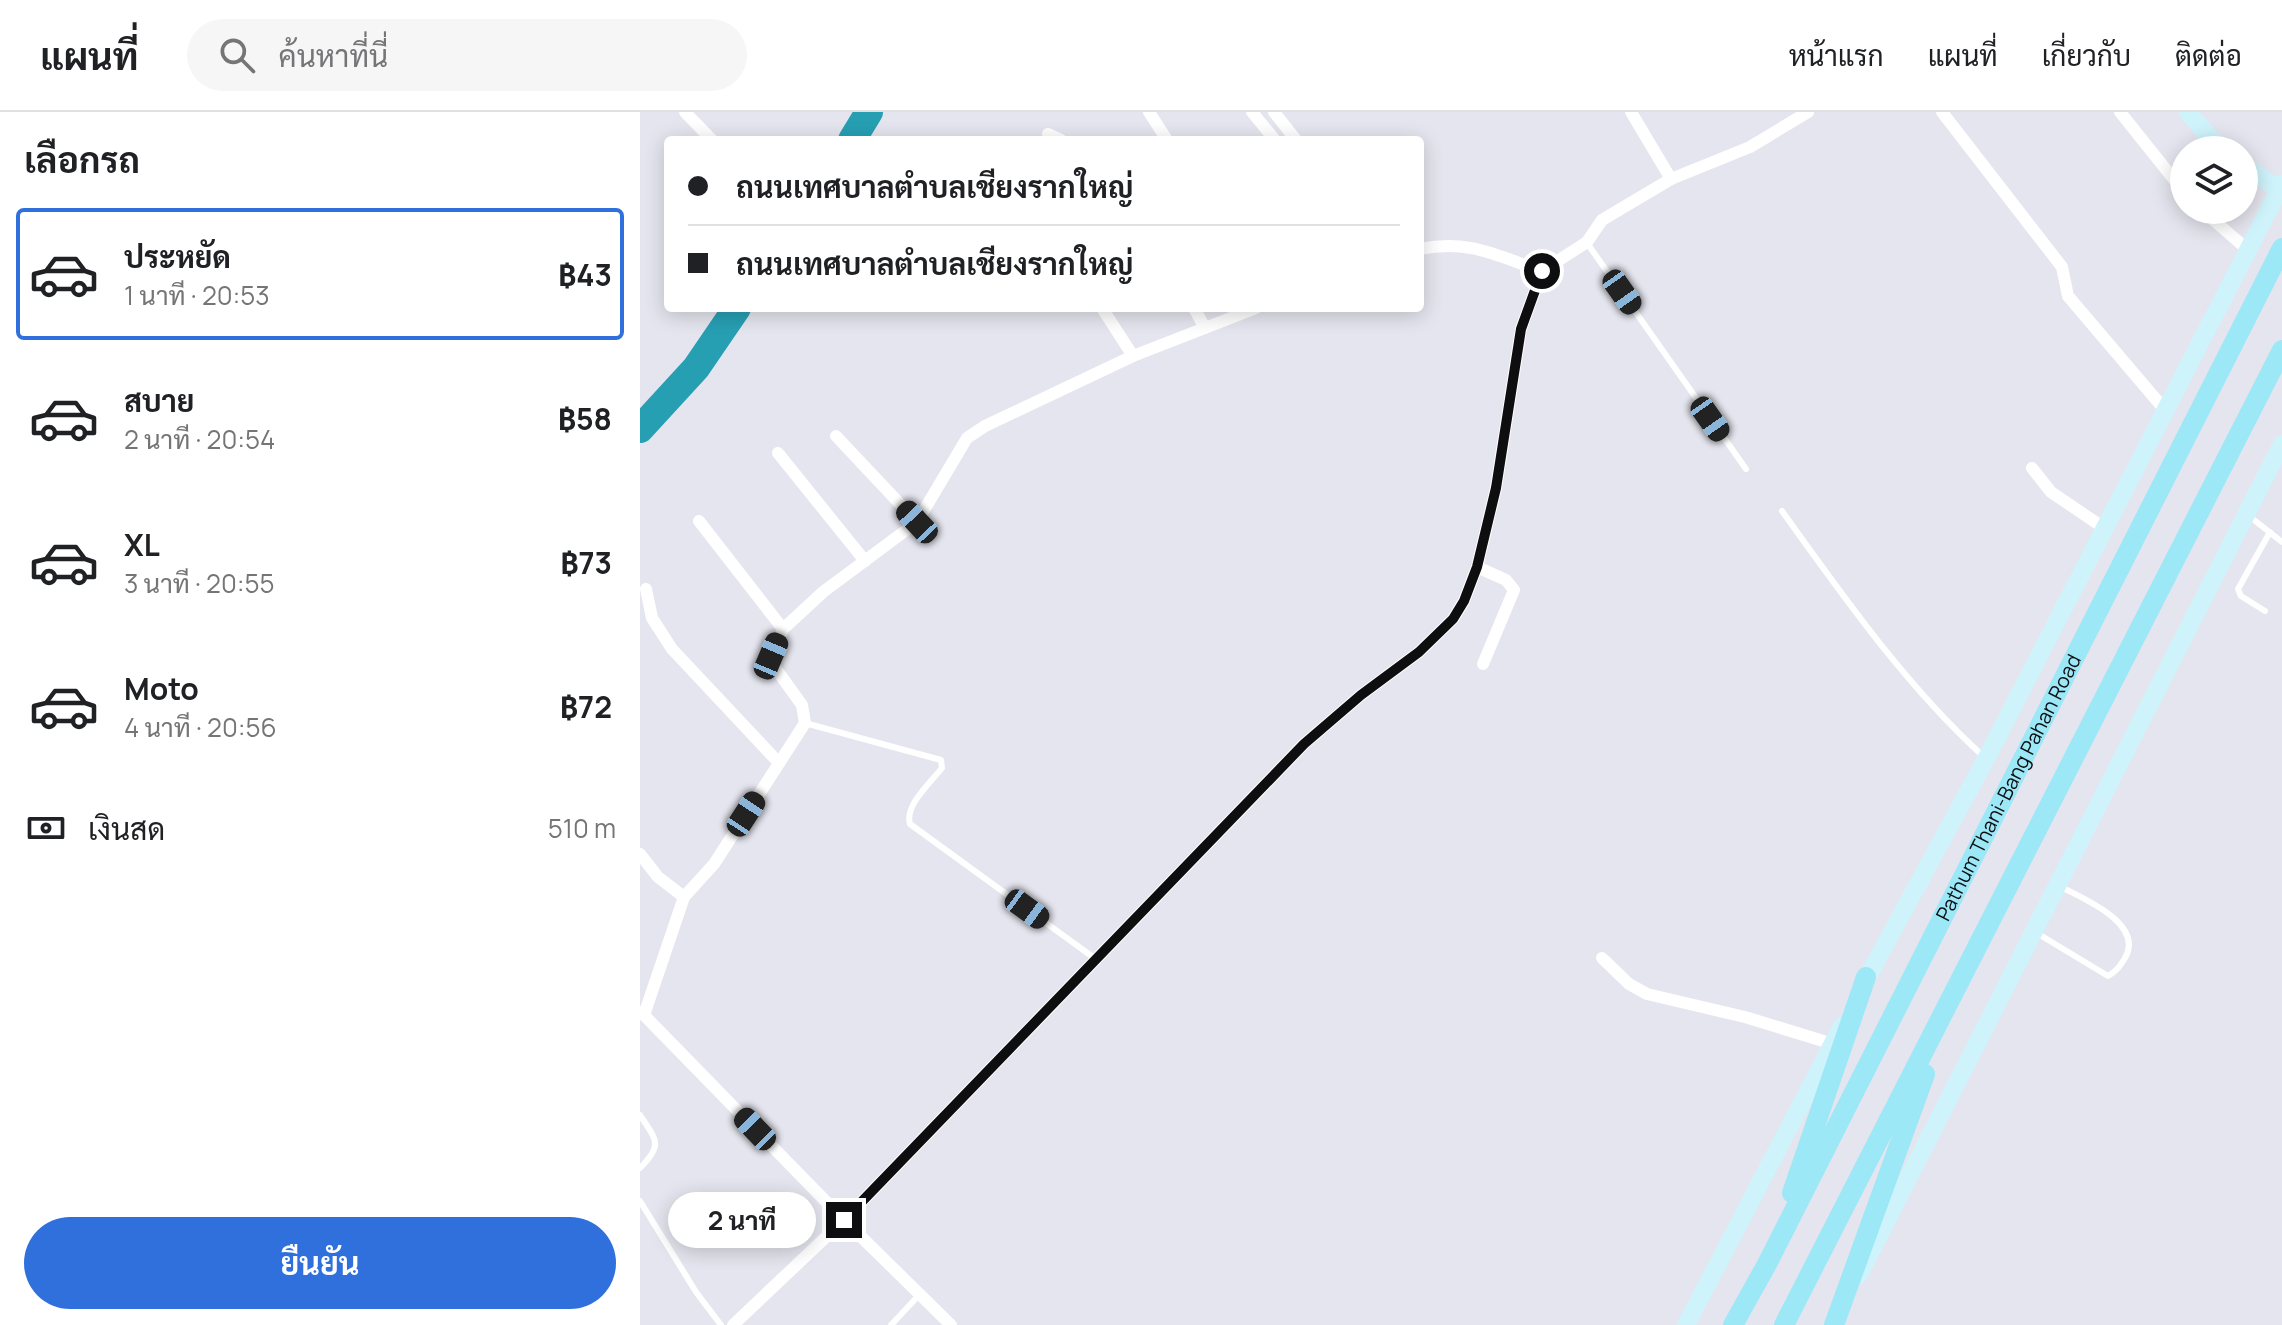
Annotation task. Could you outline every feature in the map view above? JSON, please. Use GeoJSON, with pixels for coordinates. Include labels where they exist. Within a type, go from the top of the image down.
{"type":"FeatureCollection","features":[{"type":"Feature","properties":{"kind":"main road"},"geometry":{"type":"LineString","coordinates":[[2188,112],[2209,136]]}},
{"type":"Feature","properties":{"kind":"main road"},"geometry":{"type":"LineString","coordinates":[[2258,175],[2282,191]]}},
{"type":"Feature","properties":{"kind":"main road"},"geometry":{"type":"LineString","coordinates":[[1686,1325],[1866,977],[1986,759],[2282,184]]}},
{"type":"Feature","properties":{"kind":"main road","name":"Pathum Thani-Bang Pahan Road"},"geometry":{"type":"LineString","coordinates":[[1733,1325],[1767,1264],[2282,248]]}},
{"type":"Feature","properties":{"kind":"main road"},"geometry":{"type":"LineString","coordinates":[[1784,1325],[2282,350]]}},
{"type":"Feature","properties":{"kind":"main road"},"geometry":{"type":"LineString","coordinates":[[1834,1325],[2279,450]]}},
{"type":"Feature","properties":{"kind":"main road"},"geometry":{"type":"LineString","coordinates":[[1767,1264],[1866,977]]}},
{"type":"Feature","properties":{"kind":"main road"},"geometry":{"type":"LineString","coordinates":[[1834,1325],[1956,991]]}},
{"type":"Feature","properties":{"kind":"street"},"geometry":{"type":"LineString","coordinates":[[685,112],[708,136]]}},
{"type":"Feature","properties":{"kind":"street"},"geometry":{"type":"LineString","coordinates":[[1149,112],[1164,136]]}},
{"type":"Feature","properties":{"kind":"street"},"geometry":{"type":"LineString","coordinates":[[1252,112],[1272,136]]}},
{"type":"Feature","properties":{"kind":"street"},"geometry":{"type":"LineString","coordinates":[[1274,112],[1293,136]]}},
{"type":"Feature","properties":{"kind":"street"},"geometry":{"type":"LineString","coordinates":[[1631,112],[1671,179]]}},
{"type":"Feature","properties":{"kind":"street"},"geometry":{"type":"LineString","coordinates":[[733,1325],[844,1220],[1304,744],[1361,695],[1419,652],[1453,619],[1464,601],[1477,567],[1496,488],[1521,329],[1542,271],[1587,242],[1602,220],[1671,179],[1750,147],[1808,112]]}},
{"type":"Feature","properties":{"kind":"street"},"geometry":{"type":"LineString","coordinates":[[1942,112],[2062,267],[2068,296],[2165,410]]}},
{"type":"Feature","properties":{"kind":"street"},"geometry":{"type":"LineString","coordinates":[[2120,112],[2170,174]]}},
{"type":"Feature","properties":{"kind":"street"},"geometry":{"type":"LineString","coordinates":[[1048,134],[1052,136]]}},
{"type":"Feature","properties":{"kind":"street"},"geometry":{"type":"LineString","coordinates":[[2218,224],[2248,250]]}},
{"type":"Feature","properties":{"kind":"street"},"geometry":{"type":"LineString","coordinates":[[1424,249],[1457,245],[1475,248],[1542,271]]}},
{"type":"Feature","properties":{"kind":"street"},"geometry":{"type":"LineString","coordinates":[[1105,312],[1133,356]]}},
{"type":"Feature","properties":{"kind":"street"},"geometry":{"type":"LineString","coordinates":[[1196,312],[1205,328]]}},
{"type":"Feature","properties":{"kind":"street"},"geometry":{"type":"LineString","coordinates":[[951,1325],[642,1013],[684,897],[714,864],[805,723],[802,705],[771,662],[783,629],[823,592],[917,522],[967,438],[985,426],[1133,356],[1246,312]]}},
{"type":"Feature","properties":{"kind":"street"},"geometry":{"type":"LineString","coordinates":[[836,436],[917,522]]}},
{"type":"Feature","properties":{"kind":"street"},"geometry":{"type":"LineString","coordinates":[[778,453],[865,561]]}},
{"type":"Feature","properties":{"kind":"street"},"geometry":{"type":"LineString","coordinates":[[2032,468],[2051,492],[2104,528]]}},
{"type":"Feature","properties":{"kind":"street"},"geometry":{"type":"LineString","coordinates":[[699,521],[783,629]]}},
{"type":"Feature","properties":{"kind":"street"},"geometry":{"type":"LineString","coordinates":[[1477,567],[1506,580],[1514,590],[1483,664]]}},
{"type":"Feature","properties":{"kind":"street"},"geometry":{"type":"LineString","coordinates":[[646,589],[652,618],[672,649],[779,763]]}},
{"type":"Feature","properties":{"kind":"street"},"geometry":{"type":"LineString","coordinates":[[640,854],[658,877],[684,897]]}},
{"type":"Feature","properties":{"kind":"street"},"geometry":{"type":"LineString","coordinates":[[1602,958],[1629,984],[1647,994],[1745,1017],[1833,1044]]}},
{"type":"Feature","properties":{"kind":"lane"},"geometry":{"type":"LineString","coordinates":[[1587,242],[1746,469]]}},
{"type":"Feature","properties":{"kind":"lane"},"geometry":{"type":"LineString","coordinates":[[1782,511],[1867,627],[1946,723],[1986,759]]}},
{"type":"Feature","properties":{"kind":"lane"},"geometry":{"type":"LineString","coordinates":[[2246,514],[2282,542]]}},
{"type":"Feature","properties":{"kind":"lane"},"geometry":{"type":"LineString","coordinates":[[2265,611],[2241,596],[2238,589],[2270,532]]}},
{"type":"Feature","properties":{"kind":"lane"},"geometry":{"type":"LineString","coordinates":[[805,723],[941,760],[942,768],[910,810],[910,824],[1097,960]]}},
{"type":"Feature","properties":{"kind":"lane"},"geometry":{"type":"LineString","coordinates":[[2035,932],[2108,976],[2118,970],[2129,951],[2122,926],[2109,913],[2059,886]]}},
{"type":"Feature","properties":{"kind":"lane"},"geometry":{"type":"LineString","coordinates":[[640,1115],[656,1140],[657,1147],[640,1168]]}},
{"type":"Feature","properties":{"kind":"lane"},"geometry":{"type":"LineString","coordinates":[[640,1201],[696,1292],[721,1325]]}},
{"type":"Feature","properties":{"kind":"lane"},"geometry":{"type":"LineString","coordinates":[[891,1325],[920,1294]]}},
{"type":"Feature","properties":{"kind":"waterway"},"geometry":{"type":"LineString","coordinates":[[854,136],[869,112]]}},
{"type":"Feature","properties":{"kind":"waterway"},"geometry":{"type":"LineString","coordinates":[[640,429],[696,368],[734,312]]}},
{"type":"Feature","properties":{"kind":"route"},"geometry":{"type":"LineString","coordinates":[[844,1220],[1304,744],[1361,695],[1419,652],[1453,619],[1464,601],[1477,567],[1496,488],[1521,329],[1542,271]]}}]}
